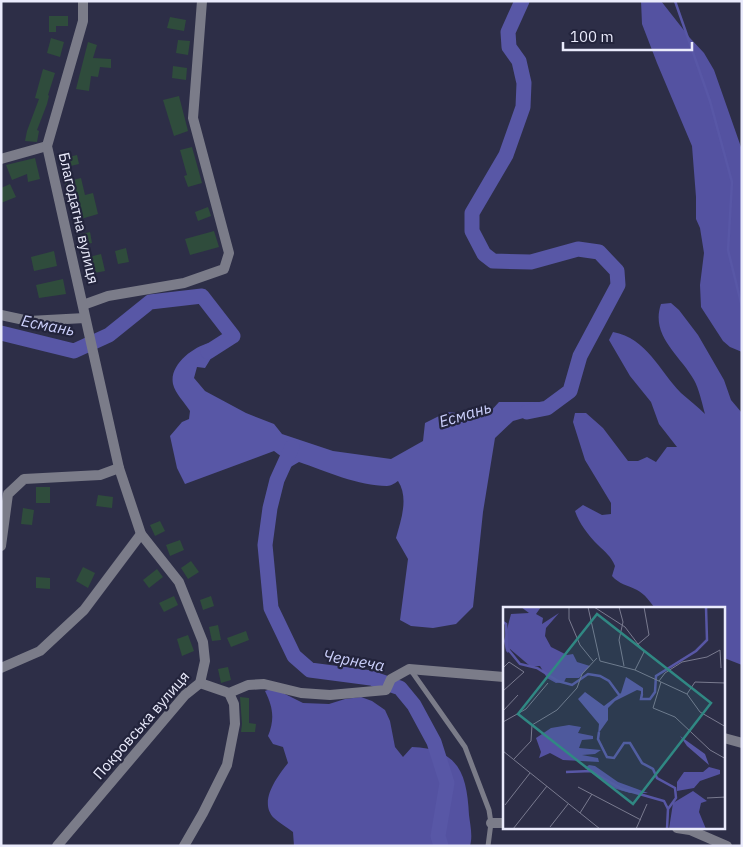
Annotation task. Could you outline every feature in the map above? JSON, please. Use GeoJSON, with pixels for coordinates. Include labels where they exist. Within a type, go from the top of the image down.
{"type":"FeatureCollection","features":[{"type":"Feature","properties":{"kind":"street","name":"Благодатна вулиця"},"geometry":{"type":"LineString","coordinates":[[83,1],[83,21],[47,146],[95,360]]}},
{"type":"Feature","properties":{"kind":"street"},"geometry":{"type":"LineString","coordinates":[[83,305],[108,296],[184,283],[224,269],[229,253],[193,118],[202,1]]}},
{"type":"Feature","properties":{"kind":"street"},"geometry":{"type":"LineString","coordinates":[[1,159],[47,146]]}},
{"type":"Feature","properties":{"kind":"street"},"geometry":{"type":"LineString","coordinates":[[1,315],[29,321],[86,322]]}},
{"type":"Feature","properties":{"kind":"street","name":"Покровська вулиця"},"geometry":{"type":"LineString","coordinates":[[56,846],[185,695],[200,683],[205,660],[202,642],[191,609],[179,582],[141,534],[119,468],[95,360]]}},
{"type":"Feature","properties":{"kind":"street"},"geometry":{"type":"LineString","coordinates":[[1,546],[8,494],[24,479],[100,474],[119,468]]}},
{"type":"Feature","properties":{"kind":"street"},"geometry":{"type":"LineString","coordinates":[[1,668],[40,651],[84,610],[141,534]]}},
{"type":"Feature","properties":{"kind":"street"},"geometry":{"type":"LineString","coordinates":[[200,683],[229,693],[248,685],[264,684],[301,693],[330,695],[386,690],[391,679],[409,669],[503,677]]}},
{"type":"Feature","properties":{"kind":"street"},"geometry":{"type":"LineString","coordinates":[[184,846],[227,765],[235,724],[234,704],[229,693]]}},
{"type":"Feature","properties":{"kind":"street"},"geometry":{"type":"LineString","coordinates":[[726,739],[742,743]]}},
{"type":"Feature","properties":{"kind":"street"},"geometry":{"type":"LineString","coordinates":[[491,823],[503,823]]}},
{"type":"Feature","properties":{"kind":"street"},"geometry":{"type":"LineString","coordinates":[[690,830],[727,846]]}},
{"type":"Feature","properties":{"kind":"lane"},"geometry":{"type":"LineString","coordinates":[[409,669],[465,747],[489,810],[491,823],[488,846]]}},
{"type":"Feature","properties":{"kind":"shaded area"},"geometry":{"type":"Polygon","coordinates":[[[641,1],[661,1],[704,53],[714,70],[741,147],[742,352],[730,347],[723,341],[701,307],[700,285],[704,253],[700,228],[696,219],[692,146],[642,24],[641,1]]]}},
{"type":"Feature","properties":{"kind":"shaded area"},"geometry":{"type":"Polygon","coordinates":[[[671,303],[679,310],[698,335],[724,380],[731,400],[742,413],[742,665],[726,659],[726,607],[654,607],[640,592],[620,583],[612,576],[615,566],[608,554],[587,533],[575,511],[583,505],[602,515],[611,514],[611,503],[585,460],[573,422],[575,413],[586,413],[603,428],[628,461],[638,461],[647,457],[656,462],[667,447],[677,447],[659,424],[651,402],[630,376],[609,340],[613,332],[625,335],[644,348],[681,393],[705,414],[694,380],[663,336],[659,315],[661,304],[671,303]]]}},
{"type":"Feature","properties":{"kind":"shaded area"},"geometry":{"type":"Polygon","coordinates":[[[273,688],[303,703],[329,704],[361,697],[372,701],[385,710],[390,721],[395,747],[403,757],[412,747],[428,749],[450,758],[457,766],[466,787],[471,830],[470,846],[294,846],[293,832],[274,818],[268,805],[268,797],[271,790],[288,763],[283,747],[273,744],[268,736],[272,724],[272,713],[265,691],[273,688]]]}},
{"type":"Feature","properties":{"kind":"water"},"geometry":{"type":"Polygon","coordinates":[[[225,341],[216,350],[205,368],[197,367],[194,378],[205,391],[246,413],[274,424],[282,434],[333,451],[391,459],[423,441],[425,423],[447,412],[477,415],[489,413],[499,402],[543,402],[547,408],[534,415],[513,421],[495,438],[483,512],[473,607],[456,624],[433,628],[411,626],[400,620],[408,559],[396,538],[404,502],[398,481],[387,486],[365,484],[299,462],[287,469],[286,460],[274,451],[185,484],[177,468],[170,436],[182,422],[189,419],[190,411],[176,391],[173,377],[178,364],[196,348],[209,343],[225,341]]]}},
{"type":"Feature","properties":{"kind":"building"},"geometry":{"type":"Polygon","coordinates":[[[49,16],[68,16],[68,26],[56,26],[56,32],[49,32],[49,16]]]}},
{"type":"Feature","properties":{"kind":"building"},"geometry":{"type":"Polygon","coordinates":[[[170,17],[186,20],[184,31],[167,28],[170,17]]]}},
{"type":"Feature","properties":{"kind":"building"},"geometry":{"type":"Polygon","coordinates":[[[51,38],[64,42],[60,57],[47,53],[51,38]]]}},
{"type":"Feature","properties":{"kind":"building"},"geometry":{"type":"Polygon","coordinates":[[[178,40],[190,41],[188,55],[176,53],[178,40]]]}},
{"type":"Feature","properties":{"kind":"building"},"geometry":{"type":"Polygon","coordinates":[[[88,42],[97,45],[93,58],[111,59],[111,68],[100,67],[98,77],[91,76],[89,91],[76,89],[88,42]]]}},
{"type":"Feature","properties":{"kind":"building"},"geometry":{"type":"Polygon","coordinates":[[[173,66],[187,68],[186,80],[172,78],[173,66]]]}},
{"type":"Feature","properties":{"kind":"building"},"geometry":{"type":"Polygon","coordinates":[[[43,69],[55,73],[47,104],[37,130],[39,131],[37,142],[25,141],[39,99],[35,98],[43,69]]]}},
{"type":"Feature","properties":{"kind":"building"},"geometry":{"type":"Polygon","coordinates":[[[179,96],[188,131],[174,136],[163,100],[179,96]]]}},
{"type":"Feature","properties":{"kind":"building"},"geometry":{"type":"Polygon","coordinates":[[[192,147],[202,183],[188,187],[184,176],[187,175],[180,150],[192,147]]]}},
{"type":"Feature","properties":{"kind":"building"},"geometry":{"type":"Polygon","coordinates":[[[77,155],[79,164],[62,168],[60,159],[77,155]]]}},
{"type":"Feature","properties":{"kind":"building"},"geometry":{"type":"Polygon","coordinates":[[[35,158],[40,179],[28,182],[27,174],[12,180],[6,165],[35,158]]]}},
{"type":"Feature","properties":{"kind":"building"},"geometry":{"type":"Polygon","coordinates":[[[81,178],[85,195],[93,193],[98,214],[74,221],[65,182],[81,178]]]}},
{"type":"Feature","properties":{"kind":"building"},"geometry":{"type":"Polygon","coordinates":[[[10,184],[16,197],[1,203],[1,188],[10,184]]]}},
{"type":"Feature","properties":{"kind":"building"},"geometry":{"type":"Polygon","coordinates":[[[208,207],[211,216],[198,221],[195,212],[208,207]]]}},
{"type":"Feature","properties":{"kind":"building"},"geometry":{"type":"Polygon","coordinates":[[[214,231],[219,247],[190,255],[185,239],[214,231]]]}},
{"type":"Feature","properties":{"kind":"building"},"geometry":{"type":"Polygon","coordinates":[[[90,232],[92,243],[80,246],[78,235],[90,232]]]}},
{"type":"Feature","properties":{"kind":"building"},"geometry":{"type":"Polygon","coordinates":[[[126,248],[129,262],[118,264],[115,251],[126,248]]]}},
{"type":"Feature","properties":{"kind":"building"},"geometry":{"type":"Polygon","coordinates":[[[54,251],[57,266],[34,271],[31,257],[54,251]]]}},
{"type":"Feature","properties":{"kind":"building"},"geometry":{"type":"Polygon","coordinates":[[[101,254],[105,271],[89,274],[85,258],[101,254]]]}},
{"type":"Feature","properties":{"kind":"building"},"geometry":{"type":"Polygon","coordinates":[[[63,279],[66,294],[39,298],[36,285],[63,279]]]}},
{"type":"Feature","properties":{"kind":"building"},"geometry":{"type":"Polygon","coordinates":[[[36,487],[50,487],[50,503],[36,503],[36,487]]]}},
{"type":"Feature","properties":{"kind":"building"},"geometry":{"type":"Polygon","coordinates":[[[98,495],[113,497],[112,508],[96,506],[98,495]]]}},
{"type":"Feature","properties":{"kind":"building"},"geometry":{"type":"Polygon","coordinates":[[[23,508],[34,510],[32,525],[21,524],[23,508]]]}},
{"type":"Feature","properties":{"kind":"building"},"geometry":{"type":"Polygon","coordinates":[[[160,521],[165,531],[155,536],[150,525],[160,521]]]}},
{"type":"Feature","properties":{"kind":"building"},"geometry":{"type":"Polygon","coordinates":[[[180,540],[184,550],[170,556],[166,545],[180,540]]]}},
{"type":"Feature","properties":{"kind":"building"},"geometry":{"type":"Polygon","coordinates":[[[191,561],[199,572],[188,579],[181,568],[191,561]]]}},
{"type":"Feature","properties":{"kind":"building"},"geometry":{"type":"Polygon","coordinates":[[[83,567],[95,573],[88,588],[76,581],[83,567]]]}},
{"type":"Feature","properties":{"kind":"building"},"geometry":{"type":"Polygon","coordinates":[[[157,569],[163,577],[149,588],[143,580],[157,569]]]}},
{"type":"Feature","properties":{"kind":"building"},"geometry":{"type":"Polygon","coordinates":[[[36,577],[50,578],[50,589],[36,588],[36,577]]]}},
{"type":"Feature","properties":{"kind":"building"},"geometry":{"type":"Polygon","coordinates":[[[174,596],[178,605],[164,612],[159,603],[174,596]]]}},
{"type":"Feature","properties":{"kind":"building"},"geometry":{"type":"Polygon","coordinates":[[[211,596],[214,606],[203,610],[200,600],[211,596]]]}},
{"type":"Feature","properties":{"kind":"building"},"geometry":{"type":"Polygon","coordinates":[[[218,625],[221,640],[212,641],[209,627],[218,625]]]}},
{"type":"Feature","properties":{"kind":"building"},"geometry":{"type":"Polygon","coordinates":[[[246,631],[249,640],[231,647],[227,638],[246,631]]]}},
{"type":"Feature","properties":{"kind":"building"},"geometry":{"type":"Polygon","coordinates":[[[188,635],[194,651],[182,656],[177,639],[188,635]]]}},
{"type":"Feature","properties":{"kind":"building"},"geometry":{"type":"Polygon","coordinates":[[[228,667],[231,680],[221,683],[218,669],[228,667]]]}},
{"type":"Feature","properties":{"kind":"building"},"geometry":{"type":"Polygon","coordinates":[[[240,697],[249,698],[249,723],[256,724],[255,732],[241,732],[240,697]]]}},
{"type":"Feature","properties":{"kind":"waterway","name":"Есмань"},"geometry":{"type":"LineString","coordinates":[[522,1],[508,32],[509,47],[519,61],[524,83],[523,107],[506,155],[472,213],[472,231],[484,254],[493,261],[531,262],[578,249],[599,252],[617,271],[618,285],[580,356],[570,391],[547,408],[527,412]]}},
{"type":"Feature","properties":{"kind":"waterway"},"geometry":{"type":"LineString","coordinates":[[675,1],[710,101],[732,182],[728,250],[742,307]]}},
{"type":"Feature","properties":{"kind":"waterway","name":"Есмань"},"geometry":{"type":"LineString","coordinates":[[1,333],[74,351],[109,335],[150,302],[202,296],[233,336],[208,352]]}},
{"type":"Feature","properties":{"kind":"waterway","name":"Чернеча"},"geometry":{"type":"LineString","coordinates":[[292,447],[277,480],[270,508],[265,545],[271,608],[294,656],[310,670],[371,678],[400,688],[414,705],[434,742],[447,783],[438,836],[441,846]]}}]}
